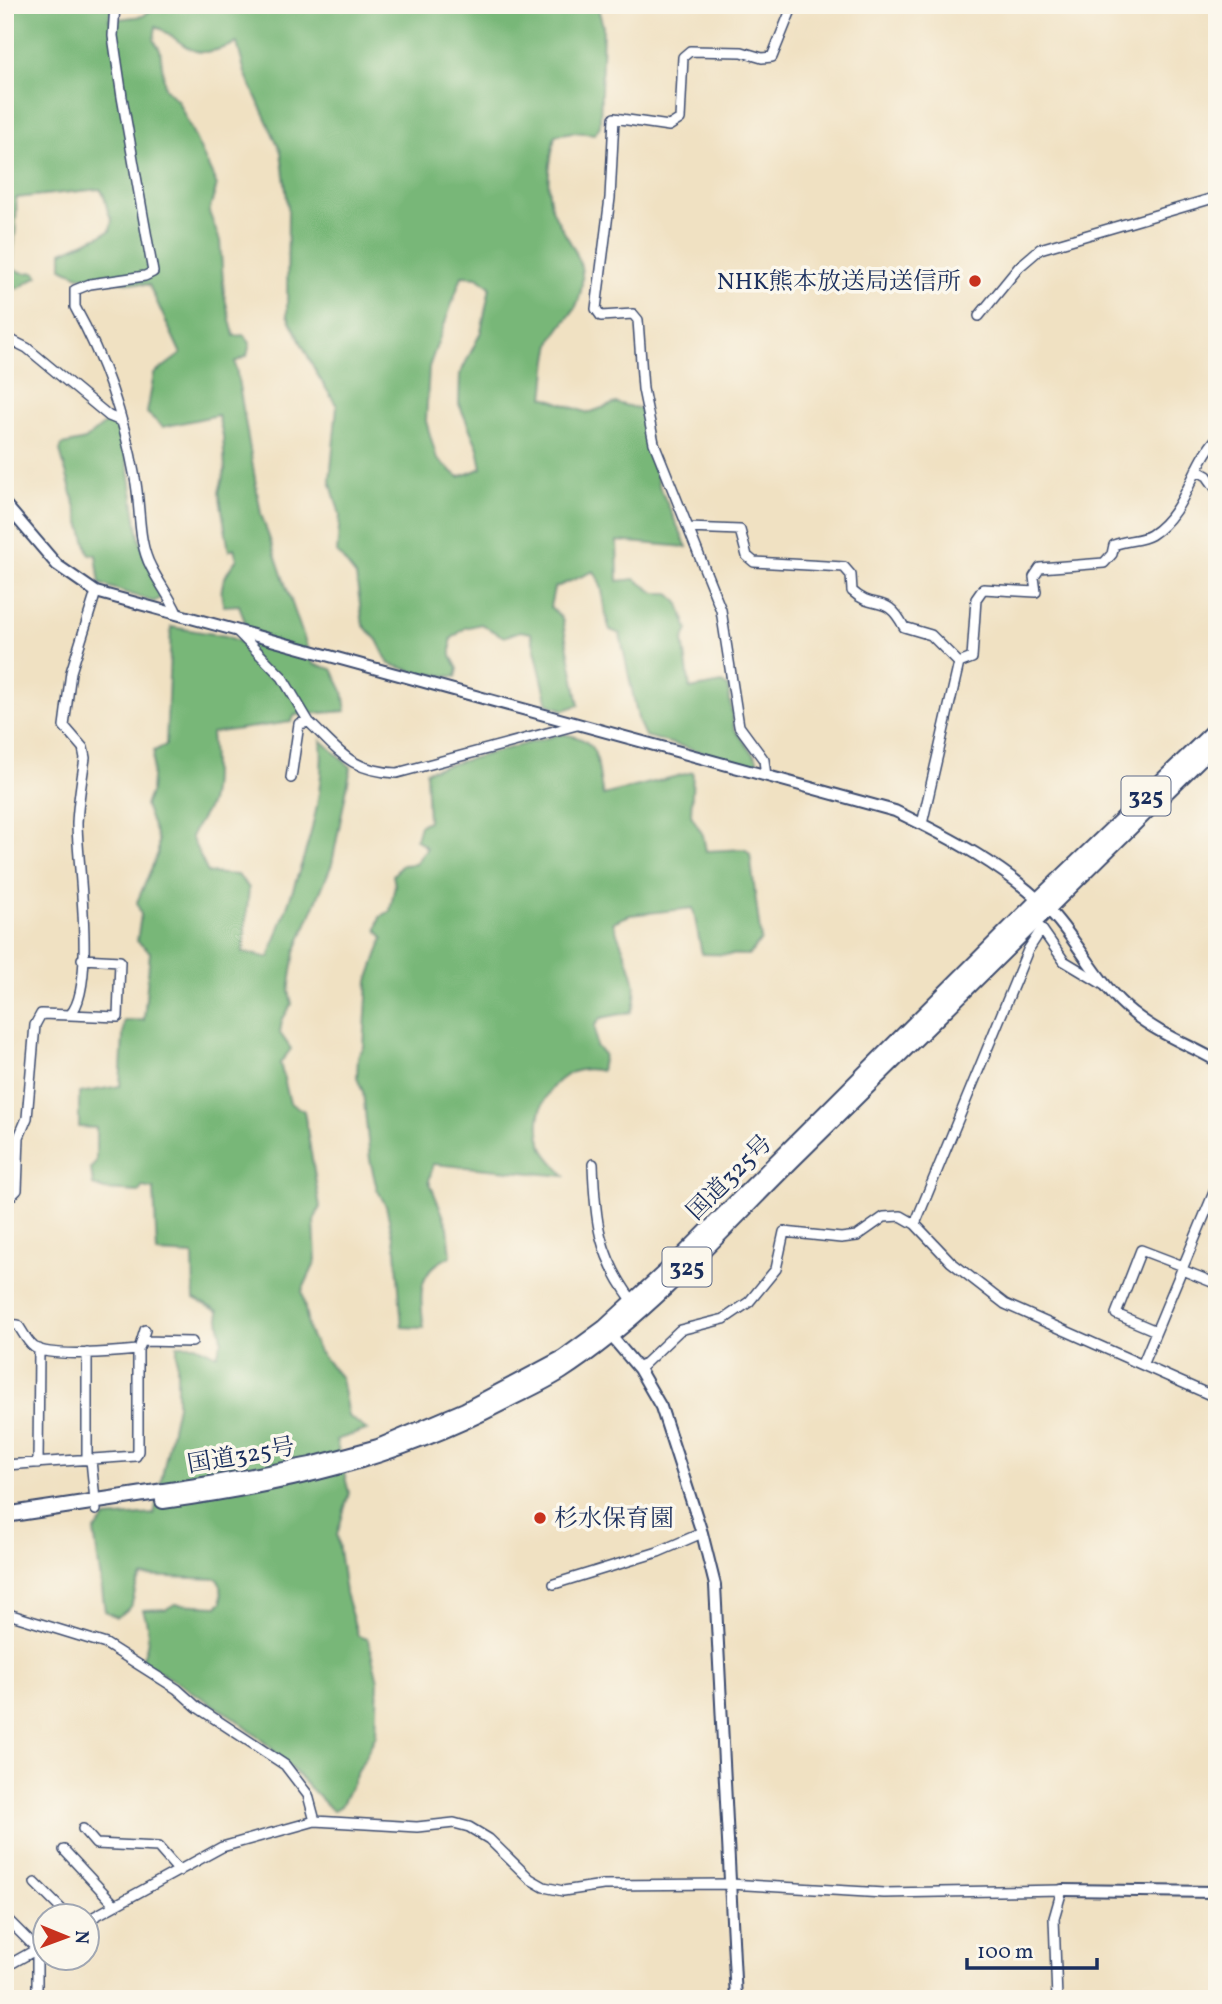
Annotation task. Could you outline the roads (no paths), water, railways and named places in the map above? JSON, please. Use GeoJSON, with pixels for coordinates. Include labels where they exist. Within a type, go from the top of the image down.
{"type":"FeatureCollection","features":[{"type":"Feature","properties":{"kind":"highway","name":"国道325号"},"geometry":{"type":"LineString","coordinates":[[608,1332],[632,1300],[679,1259],[1042,914],[1217,728]]}},
{"type":"Feature","properties":{"kind":"highway","name":"国道325号"},"geometry":{"type":"LineString","coordinates":[[5,1515],[211,1494],[361,1463],[462,1424],[558,1374],[608,1332],[668,1288],[771,1181],[1217,742]]}},
{"type":"Feature","properties":{"kind":"highway","name":"国道325号"},"geometry":{"type":"LineString","coordinates":[[5,1523],[96,1506]]}},
{"type":"Feature","properties":{"kind":"street"},"geometry":{"type":"LineString","coordinates":[[115,5],[113,36],[153,272],[145,276],[90,284],[75,290],[73,297],[75,307],[112,384],[135,479],[143,539],[150,566],[166,589],[177,613]]}},
{"type":"Feature","properties":{"kind":"street"},"geometry":{"type":"LineString","coordinates":[[766,776],[764,760],[739,726],[721,610],[654,443],[643,388],[638,320],[633,314],[601,316],[596,309],[610,198],[614,118],[669,126],[680,120],[683,57],[690,51],[742,52],[762,58],[772,57],[793,5]]}},
{"type":"Feature","properties":{"kind":"street"},"geometry":{"type":"LineString","coordinates":[[979,316],[1019,267],[1040,249],[1217,197]]}},
{"type":"Feature","properties":{"kind":"street"},"geometry":{"type":"LineString","coordinates":[[5,337],[27,348],[108,416],[121,421]]}},
{"type":"Feature","properties":{"kind":"street"},"geometry":{"type":"LineString","coordinates":[[959,663],[972,658],[976,599],[983,589],[1036,592],[1034,577],[1040,568],[1104,564],[1112,554],[1114,545],[1147,538],[1161,528],[1186,495],[1203,454],[1217,438]]}},
{"type":"Feature","properties":{"kind":"street"},"geometry":{"type":"LineString","coordinates":[[1196,470],[1207,476],[1217,490]]}},
{"type":"Feature","properties":{"kind":"street"},"geometry":{"type":"LineString","coordinates":[[5,504],[57,565],[96,592],[895,811],[954,840],[1042,914],[1108,988],[1141,1018],[1190,1050],[1217,1061]]}},
{"type":"Feature","properties":{"kind":"street"},"geometry":{"type":"LineString","coordinates":[[688,528],[740,530],[747,556],[754,562],[844,567],[851,575],[852,591],[860,599],[889,605],[895,609],[904,627],[931,635],[959,663]]}},
{"type":"Feature","properties":{"kind":"street"},"geometry":{"type":"LineString","coordinates":[[70,1015],[79,999],[85,926],[77,824],[85,758],[83,748],[64,726],[71,672],[96,592]]}},
{"type":"Feature","properties":{"kind":"street"},"geometry":{"type":"LineString","coordinates":[[235,629],[282,677],[309,722],[357,767],[373,772],[397,773],[577,725]]}},
{"type":"Feature","properties":{"kind":"street"},"geometry":{"type":"LineString","coordinates":[[922,824],[959,663]]}},
{"type":"Feature","properties":{"kind":"street"},"geometry":{"type":"LineString","coordinates":[[292,778],[299,724],[309,722]]}},
{"type":"Feature","properties":{"kind":"street"},"geometry":{"type":"LineString","coordinates":[[1042,914],[1064,961],[1108,988]]}},
{"type":"Feature","properties":{"kind":"street"},"geometry":{"type":"LineString","coordinates":[[915,1224],[1042,914]]}},
{"type":"Feature","properties":{"kind":"street"},"geometry":{"type":"LineString","coordinates":[[5,1202],[18,1190],[19,1137],[27,1118],[34,1025],[41,1014],[118,1017],[120,961],[82,959]]}},
{"type":"Feature","properties":{"kind":"street"},"geometry":{"type":"LineString","coordinates":[[593,1164],[595,1220],[615,1276],[632,1300]]}},
{"type":"Feature","properties":{"kind":"street"},"geometry":{"type":"LineString","coordinates":[[1143,1363],[1217,1185]]}},
{"type":"Feature","properties":{"kind":"street"},"geometry":{"type":"LineString","coordinates":[[639,1369],[680,1330],[724,1319],[749,1302],[776,1269],[784,1232],[841,1238],[857,1236],[884,1217],[894,1215],[915,1224],[951,1262],[1005,1304],[1029,1317],[1143,1363],[1217,1398]]}},
{"type":"Feature","properties":{"kind":"street"},"geometry":{"type":"LineString","coordinates":[[1156,1331],[1116,1314],[1141,1250],[1217,1284]]}},
{"type":"Feature","properties":{"kind":"street"},"geometry":{"type":"LineString","coordinates":[[5,1324],[18,1325],[34,1347],[39,1349],[87,1353],[192,1342]]}},
{"type":"Feature","properties":{"kind":"street"},"geometry":{"type":"LineString","coordinates":[[5,1465],[136,1456],[140,1346],[145,1330]]}},
{"type":"Feature","properties":{"kind":"street"},"geometry":{"type":"LineString","coordinates":[[608,1332],[639,1369],[667,1422],[702,1533],[718,1611],[736,1999]]}},
{"type":"Feature","properties":{"kind":"street"},"geometry":{"type":"LineString","coordinates":[[38,1463],[39,1349]]}},
{"type":"Feature","properties":{"kind":"street"},"geometry":{"type":"LineString","coordinates":[[87,1353],[89,1460],[96,1506]]}},
{"type":"Feature","properties":{"kind":"street"},"geometry":{"type":"LineString","coordinates":[[554,1584],[658,1552],[702,1533]]}},
{"type":"Feature","properties":{"kind":"street"},"geometry":{"type":"LineString","coordinates":[[5,1614],[106,1644],[177,1689],[285,1765],[308,1795],[315,1821]]}},
{"type":"Feature","properties":{"kind":"street"},"geometry":{"type":"LineString","coordinates":[[102,1912],[222,1847],[315,1821],[417,1827],[453,1824],[469,1827],[489,1839],[530,1879],[544,1887],[562,1891],[603,1885],[730,1884],[884,1893],[1062,1890],[1217,1892]]}},
{"type":"Feature","properties":{"kind":"street"},"geometry":{"type":"LineString","coordinates":[[83,1829],[96,1844],[158,1847],[179,1871]]}},
{"type":"Feature","properties":{"kind":"street"},"geometry":{"type":"LineString","coordinates":[[64,1850],[114,1905]]}},
{"type":"Feature","properties":{"kind":"street"},"geometry":{"type":"LineString","coordinates":[[35,1883],[54,1902]]}},
{"type":"Feature","properties":{"kind":"street"},"geometry":{"type":"LineString","coordinates":[[1057,1999],[1054,1918],[1062,1890]]}},
{"type":"Feature","properties":{"kind":"street"},"geometry":{"type":"LineString","coordinates":[[5,1917],[32,1940]]}},
{"type":"Feature","properties":{"kind":"street"},"geometry":{"type":"LineString","coordinates":[[5,1968],[32,1952]]}},
{"type":"Feature","properties":{"kind":"street"},"geometry":{"type":"LineString","coordinates":[[37,1999],[39,1972]]}},
{"type":"Feature","properties":{"kind":"place","name":"NHK熊本放送局送信所"},"geometry":{"type":"Point","coordinates":[975,281]}},
{"type":"Feature","properties":{"kind":"place","name":"杉水保育園"},"geometry":{"type":"Point","coordinates":[540,1518]}}]}
